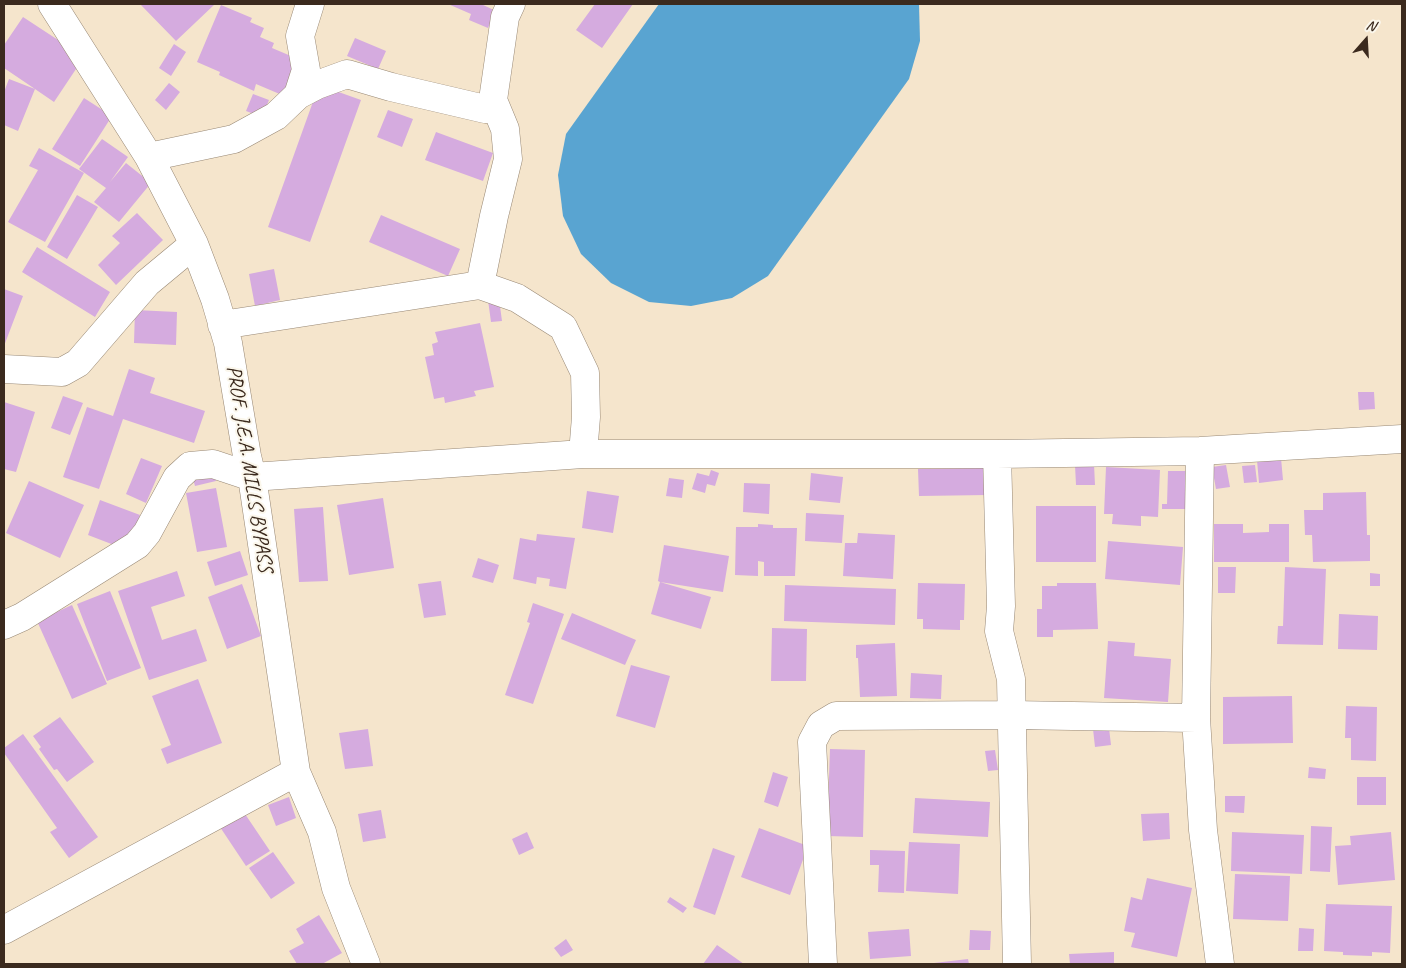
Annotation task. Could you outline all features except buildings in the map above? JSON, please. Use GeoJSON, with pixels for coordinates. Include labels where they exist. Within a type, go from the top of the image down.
{"type":"FeatureCollection","features":[{"type":"Feature","properties":{"kind":"street","name":"PROF. J.E.A. MILLS BYPASS"},"geometry":{"type":"LineString","coordinates":[[52,4],[149,157],[194,244],[228,343],[252,477],[296,772],[322,832],[336,888],[366,964]]}},
{"type":"Feature","properties":{"kind":"street"},"geometry":{"type":"LineString","coordinates":[[298,95],[306,70],[300,36],[310,4]]}},
{"type":"Feature","properties":{"kind":"street"},"geometry":{"type":"LineString","coordinates":[[480,285],[508,159],[505,129],[493,100],[505,17],[511,4]]}},
{"type":"Feature","properties":{"kind":"street"},"geometry":{"type":"LineString","coordinates":[[149,157],[234,139],[276,116],[298,95],[317,85],[347,74],[391,87],[485,109],[493,100]]}},
{"type":"Feature","properties":{"kind":"street"},"geometry":{"type":"LineString","coordinates":[[4,369],[62,372],[78,363],[148,282],[194,244]]}},
{"type":"Feature","properties":{"kind":"street"},"geometry":{"type":"LineString","coordinates":[[222,325],[480,285],[517,298],[563,327],[585,373],[586,417],[583,454]]}},
{"type":"Feature","properties":{"kind":"street"},"geometry":{"type":"LineString","coordinates":[[4,626],[22,617],[137,545],[147,533],[177,478],[190,466],[213,464],[252,477],[583,454],[997,454],[1200,451],[1402,439]]}},
{"type":"Feature","properties":{"kind":"street"},"geometry":{"type":"LineString","coordinates":[[1200,451],[1196,718],[1203,830],[1220,964]]}},
{"type":"Feature","properties":{"kind":"street"},"geometry":{"type":"LineString","coordinates":[[997,454],[999,631],[1011,679],[1017,964]]}},
{"type":"Feature","properties":{"kind":"street"},"geometry":{"type":"LineString","coordinates":[[823,964],[812,742],[821,725],[836,716],[1011,715],[1196,718]]}},
{"type":"Feature","properties":{"kind":"street"},"geometry":{"type":"LineString","coordinates":[[4,930],[296,772]]}},
{"type":"Feature","properties":{"kind":"water"},"geometry":{"type":"Polygon","coordinates":[[[659,4],[919,4],[920,41],[909,79],[768,276],[732,298],[691,306],[649,302],[611,283],[581,254],[563,216],[558,175],[566,134],[659,4]]]}}]}
